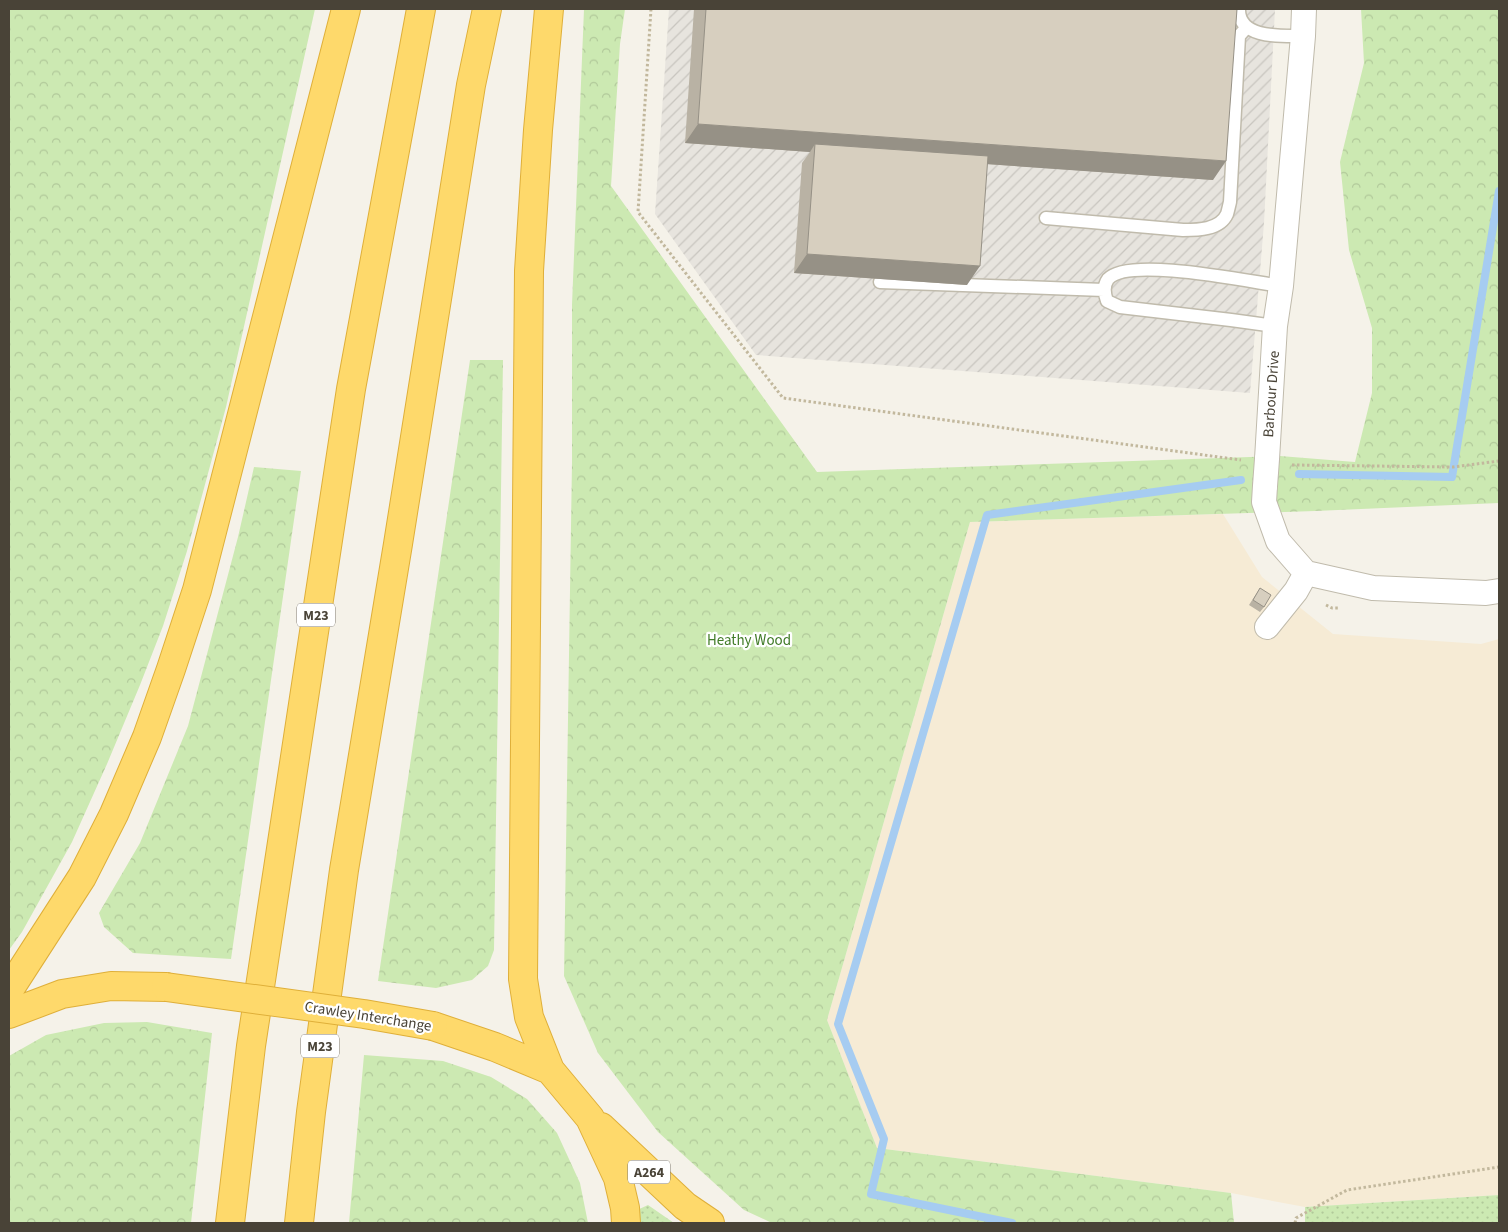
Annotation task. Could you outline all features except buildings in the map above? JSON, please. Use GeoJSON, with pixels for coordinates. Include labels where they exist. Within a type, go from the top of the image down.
{"type":"FeatureCollection","features":[{"type":"Feature","properties":{"kind":"highway"},"geometry":{"type":"LineString","coordinates":[[9,990],[82,877],[114,814],[140,754],[171,668],[197,590],[346,9]]}},
{"type":"Feature","properties":{"kind":"highway","name":"M23"},"geometry":{"type":"LineString","coordinates":[[230,1223],[251,1046],[350,389],[421,9]]}},
{"type":"Feature","properties":{"kind":"highway","name":"M23"},"geometry":{"type":"LineString","coordinates":[[299,1223],[311,1112],[344,870],[471,85],[487,9]]}},
{"type":"Feature","properties":{"kind":"highway"},"geometry":{"type":"LineString","coordinates":[[549,9],[538,130],[529,271],[523,979],[528,1017],[550,1070]]}},
{"type":"Feature","properties":{"kind":"highway","name":"Crawley Interchange"},"geometry":{"type":"LineString","coordinates":[[9,1014],[62,994],[111,986],[166,987],[364,1014],[433,1026],[550,1070],[590,1118],[618,1178],[625,1208],[626,1223]]}},
{"type":"Feature","properties":{"kind":"highway","name":"A264"},"geometry":{"type":"LineString","coordinates":[[590,1118],[685,1206],[710,1223]]}},
{"type":"Feature","properties":{"kind":"street","name":"Barbour Drive"},"geometry":{"type":"LineString","coordinates":[[1301,582],[1278,541],[1264,502],[1265,486],[1277,462],[1275,326],[1281,286],[1304,9]]}},
{"type":"Feature","properties":{"kind":"street"},"geometry":{"type":"LineString","coordinates":[[1267,627],[1301,582],[1373,588],[1486,593],[1499,591]]}},
{"type":"Feature","properties":{"kind":"lane"},"geometry":{"type":"LineString","coordinates":[[1239,9],[1243,22],[1251,30],[1265,34],[1303,36]]}},
{"type":"Feature","properties":{"kind":"lane"},"geometry":{"type":"LineString","coordinates":[[1046,218],[1183,230],[1203,230],[1226,216],[1230,202],[1239,36],[1247,27]]}},
{"type":"Feature","properties":{"kind":"lane"},"geometry":{"type":"LineString","coordinates":[[1275,326],[1120,307],[1107,301],[1104,290],[1108,279],[1118,272],[1136,269],[1189,272],[1281,286]]}},
{"type":"Feature","properties":{"kind":"lane"},"geometry":{"type":"LineString","coordinates":[[880,282],[1104,290]]}},
{"type":"Feature","properties":{"kind":"path"},"geometry":{"type":"LineString","coordinates":[[651,9],[638,212],[783,398],[1243,460]]}},
{"type":"Feature","properties":{"kind":"path"},"geometry":{"type":"LineString","coordinates":[[1277,462],[1454,467],[1499,460]]}},
{"type":"Feature","properties":{"kind":"path"},"geometry":{"type":"LineString","coordinates":[[1301,582],[1332,608],[1342,608]]}},
{"type":"Feature","properties":{"kind":"path"},"geometry":{"type":"LineString","coordinates":[[1294,1223],[1296,1218],[1347,1190],[1499,1166]]}},
{"type":"Feature","properties":{"kind":"shaded area"},"geometry":{"type":"Polygon","coordinates":[[[669,9],[1275,9],[1264,223],[1250,393],[756,355],[655,214],[669,9]]]}},
{"type":"Feature","properties":{"kind":"shaded area"},"geometry":{"type":"Polygon","coordinates":[[[1223,514],[1262,577],[1333,634],[1481,644],[1499,639],[1499,1195],[1305,1207],[1231,1193],[877,1148],[827,1020],[970,522],[1223,514]]]}},
{"type":"Feature","properties":{"kind":"green space"},"geometry":{"type":"Polygon","coordinates":[[[9,9],[315,9],[226,407],[187,551],[163,626],[107,764],[72,842],[22,932],[9,950],[9,9]]]}},
{"type":"Feature","properties":{"kind":"green space","name":"Heathy Wood"},"geometry":{"type":"Polygon","coordinates":[[[584,9],[625,9],[620,44],[611,186],[817,472],[1280,456],[1355,462],[1372,393],[1372,328],[1349,250],[1340,162],[1364,63],[1361,9],[1499,9],[1499,503],[970,522],[827,1020],[877,1148],[1231,1193],[1234,1223],[772,1223],[744,1210],[658,1132],[598,1053],[564,976],[572,462],[572,305],[584,9]]]}},
{"type":"Feature","properties":{"kind":"green space"},"geometry":{"type":"Polygon","coordinates":[[[470,360],[503,360],[494,950],[488,966],[472,980],[436,988],[378,981],[470,360]]]}},
{"type":"Feature","properties":{"kind":"green space"},"geometry":{"type":"Polygon","coordinates":[[[254,467],[301,471],[231,959],[133,953],[104,927],[99,913],[140,843],[188,726],[238,537],[254,467]]]}},
{"type":"Feature","properties":{"kind":"green space"},"geometry":{"type":"Polygon","coordinates":[[[147,1022],[212,1033],[191,1223],[9,1223],[9,1056],[46,1035],[104,1023],[147,1022]]]}},
{"type":"Feature","properties":{"kind":"green space"},"geometry":{"type":"Polygon","coordinates":[[[364,1055],[443,1061],[491,1077],[527,1099],[557,1133],[580,1183],[588,1223],[349,1223],[364,1055]]]}},
{"type":"Feature","properties":{"kind":"green space"},"geometry":{"type":"Polygon","coordinates":[[[1499,1195],[1499,1223],[1305,1223],[1305,1207],[1499,1195]]]}},
{"type":"Feature","properties":{"kind":"green space"},"geometry":{"type":"Polygon","coordinates":[[[648,1205],[674,1223],[638,1223],[635,1211],[648,1205]]]}},
{"type":"Feature","properties":{"kind":"waterway"},"geometry":{"type":"LineString","coordinates":[[1299,474],[1452,477],[1499,191]]}},
{"type":"Feature","properties":{"kind":"waterway"},"geometry":{"type":"LineString","coordinates":[[1012,1223],[871,1194],[884,1139],[838,1024],[987,515],[1241,480]]}}]}
